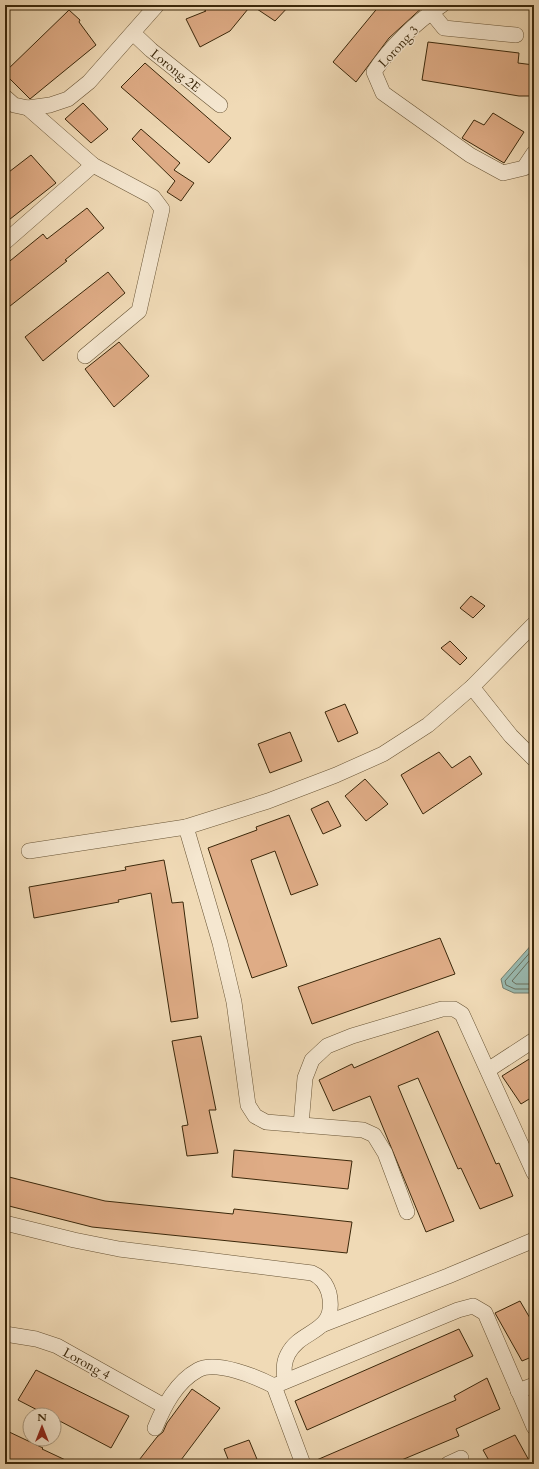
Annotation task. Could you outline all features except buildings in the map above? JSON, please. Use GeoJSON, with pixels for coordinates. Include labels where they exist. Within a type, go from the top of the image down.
{"type":"FeatureCollection","features":[{"type":"Feature","properties":{"kind":"street"},"geometry":{"type":"LineString","coordinates":[[5,97],[14,105],[28,108],[50,105],[68,99],[89,82],[157,5]]}},
{"type":"Feature","properties":{"kind":"street"},"geometry":{"type":"LineString","coordinates":[[436,9],[444,28],[516,35]]}},
{"type":"Feature","properties":{"kind":"street","name":"Lorong 3"},"geometry":{"type":"LineString","coordinates":[[436,9],[384,57],[374,72],[383,93],[470,155],[503,173],[524,168],[534,153]]}},
{"type":"Feature","properties":{"kind":"street","name":"Lorong 2E"},"geometry":{"type":"LineString","coordinates":[[133,33],[151,50],[220,105]]}},
{"type":"Feature","properties":{"kind":"street"},"geometry":{"type":"LineString","coordinates":[[28,108],[92,165],[153,196],[162,209],[139,311],[85,356]]}},
{"type":"Feature","properties":{"kind":"street"},"geometry":{"type":"LineString","coordinates":[[5,242],[92,165]]}},
{"type":"Feature","properties":{"kind":"street"},"geometry":{"type":"LineString","coordinates":[[29,851],[186,827],[268,801],[336,775],[383,754],[428,725],[472,687],[534,624]]}},
{"type":"Feature","properties":{"kind":"street"},"geometry":{"type":"LineString","coordinates":[[472,687],[512,736],[534,759]]}},
{"type":"Feature","properties":{"kind":"street"},"geometry":{"type":"LineString","coordinates":[[186,827],[220,943],[234,1002],[248,1105],[254,1116],[266,1122],[363,1130],[374,1135],[386,1153],[407,1212]]}},
{"type":"Feature","properties":{"kind":"street"},"geometry":{"type":"LineString","coordinates":[[301,1125],[306,1078],[312,1060],[327,1046],[352,1036],[442,1009],[454,1009],[462,1014],[534,1173]]}},
{"type":"Feature","properties":{"kind":"street"},"geometry":{"type":"LineString","coordinates":[[488,1070],[534,1040]]}},
{"type":"Feature","properties":{"kind":"street"},"geometry":{"type":"LineString","coordinates":[[5,1223],[74,1240],[119,1249],[312,1273],[321,1277],[328,1291],[331,1306],[324,1324]]}},
{"type":"Feature","properties":{"kind":"street"},"geometry":{"type":"LineString","coordinates":[[303,1464],[279,1384],[288,1353],[299,1341],[324,1324],[448,1276],[534,1240]]}},
{"type":"Feature","properties":{"kind":"street"},"geometry":{"type":"LineString","coordinates":[[155,1428],[164,1406],[182,1384],[199,1370],[214,1366],[279,1384],[458,1310],[473,1306],[484,1313],[534,1427]]}},
{"type":"Feature","properties":{"kind":"street","name":"Lorong 4"},"geometry":{"type":"LineString","coordinates":[[5,1334],[36,1339],[57,1346],[164,1406]]}},
{"type":"Feature","properties":{"kind":"street"},"geometry":{"type":"LineString","coordinates":[[518,1390],[534,1385]]}},
{"type":"Feature","properties":{"kind":"water"},"geometry":{"type":"Polygon","coordinates":[[[534,942],[534,993],[514,993],[503,988],[501,979],[534,942]]]}}]}
